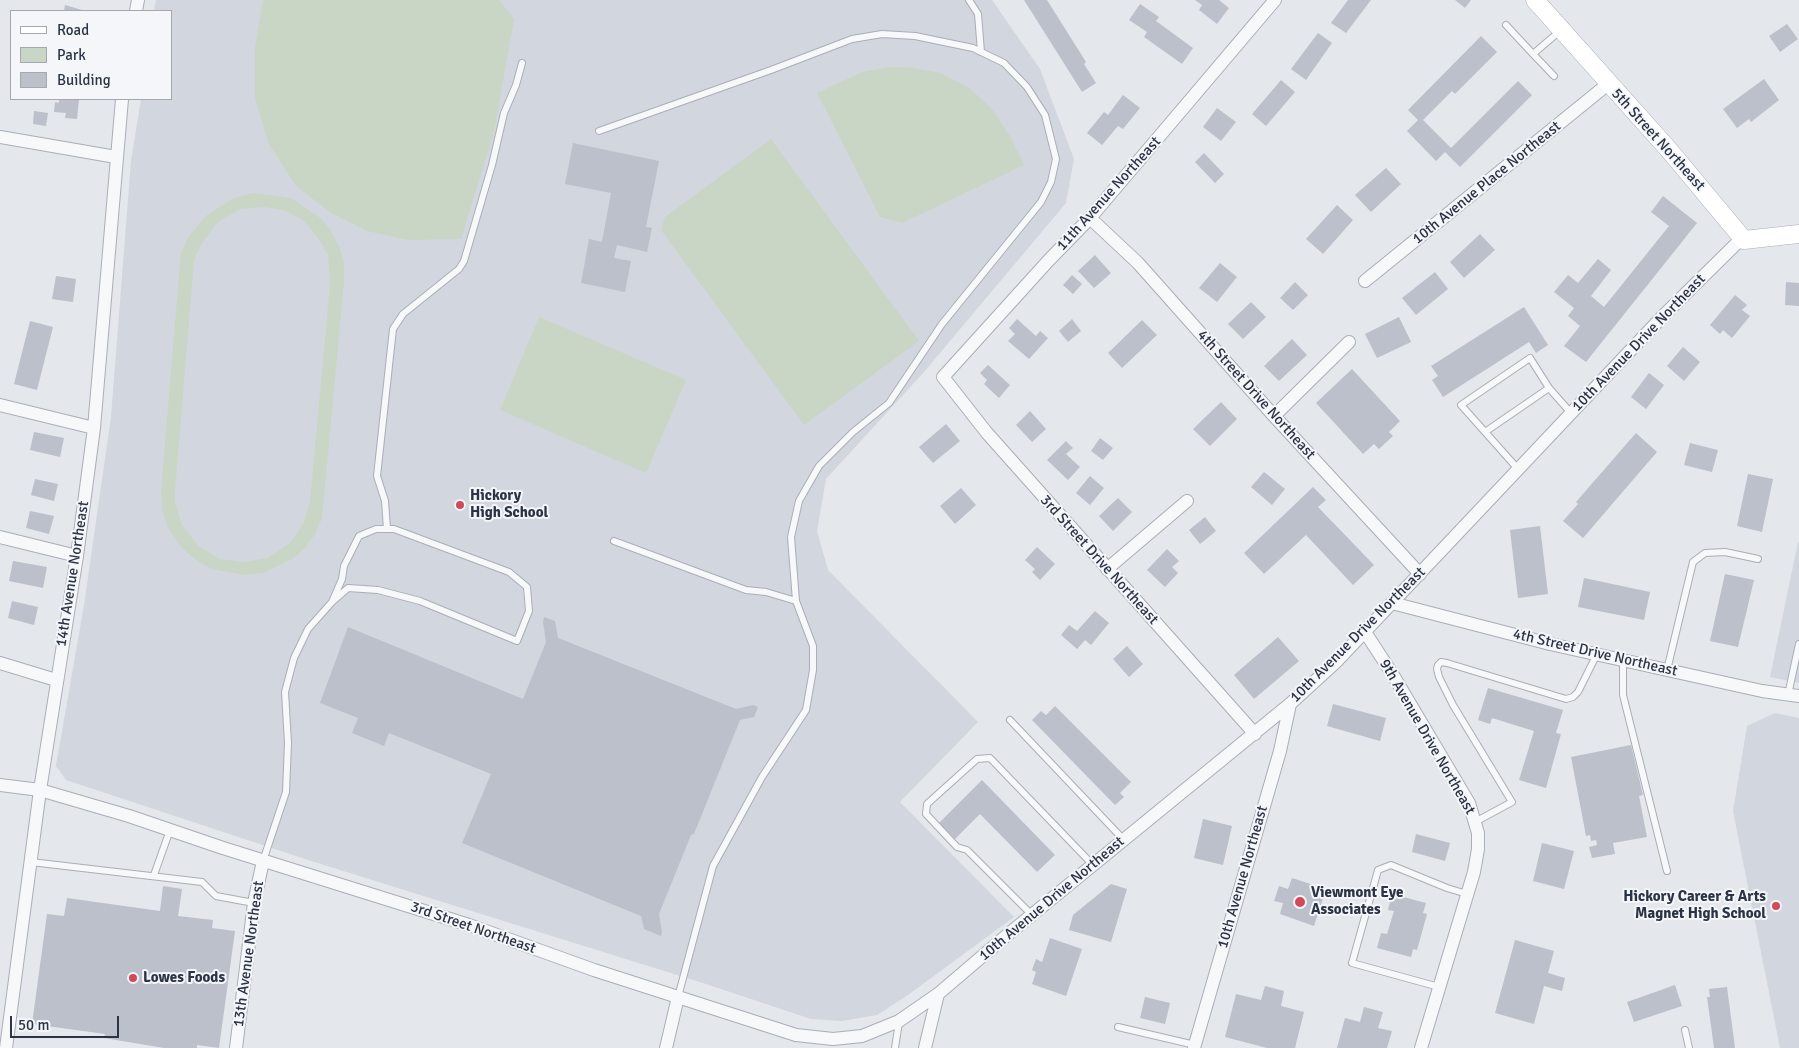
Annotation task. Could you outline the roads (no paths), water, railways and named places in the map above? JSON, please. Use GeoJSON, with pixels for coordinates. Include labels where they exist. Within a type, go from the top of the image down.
{"type":"FeatureCollection","features":[{"type":"Feature","properties":{"kind":"street","name":"11th Avenue Northeast"},"geometry":{"type":"LineString","coordinates":[[948,383],[943,378],[1049,260],[1090,218],[1275,0]]}},
{"type":"Feature","properties":{"kind":"street","name":"5th Street Northeast"},"geometry":{"type":"LineString","coordinates":[[1534,0],[1608,84],[1670,150],[1744,240]]}},
{"type":"Feature","properties":{"kind":"street","name":"10th Avenue Place Northeast"},"geometry":{"type":"LineString","coordinates":[[1365,281],[1608,84]]}},
{"type":"Feature","properties":{"kind":"street","name":"14th Avenue Northeast"},"geometry":{"type":"LineString","coordinates":[[6,1048],[40,790],[77,556],[94,428],[122,100]]}},
{"type":"Feature","properties":{"kind":"street"},"geometry":{"type":"LineString","coordinates":[[0,137],[116,157]]}},
{"type":"Feature","properties":{"kind":"street","name":"4th Street Drive Northeast"},"geometry":{"type":"LineString","coordinates":[[1090,218],[1138,263],[1274,416],[1420,574]]}},
{"type":"Feature","properties":{"kind":"street"},"geometry":{"type":"LineString","coordinates":[[1744,240],[1799,234]]}},
{"type":"Feature","properties":{"kind":"street","name":"10th Avenue Drive Northeast"},"geometry":{"type":"LineString","coordinates":[[938,994],[1123,839],[1290,704],[1365,632],[1661,318],[1737,243],[1744,240]]}},
{"type":"Feature","properties":{"kind":"street"},"geometry":{"type":"LineString","coordinates":[[1274,416],[1349,342]]}},
{"type":"Feature","properties":{"kind":"street","name":"3rd Street Drive Northeast"},"geometry":{"type":"LineString","coordinates":[[948,383],[987,433],[1255,734]]}},
{"type":"Feature","properties":{"kind":"street"},"geometry":{"type":"LineString","coordinates":[[0,405],[94,428]]}},
{"type":"Feature","properties":{"kind":"street"},"geometry":{"type":"LineString","coordinates":[[1107,569],[1187,501]]}},
{"type":"Feature","properties":{"kind":"street"},"geometry":{"type":"LineString","coordinates":[[0,536],[77,556]]}},
{"type":"Feature","properties":{"kind":"street","name":"4th Street Drive Northeast"},"geometry":{"type":"LineString","coordinates":[[1392,603],[1597,654],[1794,696]]}},
{"type":"Feature","properties":{"kind":"street","name":"9th Avenue Drive Northeast"},"geometry":{"type":"LineString","coordinates":[[1365,632],[1393,675],[1469,803],[1475,822],[1477,857],[1421,1048]]}},
{"type":"Feature","properties":{"kind":"street"},"geometry":{"type":"LineString","coordinates":[[0,663],[56,680]]}},
{"type":"Feature","properties":{"kind":"street","name":"10th Avenue Northeast"},"geometry":{"type":"LineString","coordinates":[[1195,1046],[1280,750],[1290,704]]}},
{"type":"Feature","properties":{"kind":"street","name":"3rd Street Northeast"},"geometry":{"type":"LineString","coordinates":[[0,785],[40,790],[170,830],[469,925],[678,997],[796,1035],[818,1039],[862,1036],[899,1021],[938,994]]}},
{"type":"Feature","properties":{"kind":"street","name":"13th Avenue Northeast"},"geometry":{"type":"LineString","coordinates":[[236,1048],[254,903],[264,861]]}},
{"type":"Feature","properties":{"kind":"street"},"geometry":{"type":"LineString","coordinates":[[925,1048],[938,994]]}},
{"type":"Feature","properties":{"kind":"street"},"geometry":{"type":"LineString","coordinates":[[666,1048],[678,997]]}},
{"type":"Feature","properties":{"kind":"lane"},"geometry":{"type":"LineString","coordinates":[[969,0],[978,14],[981,52]]}},
{"type":"Feature","properties":{"kind":"lane"},"geometry":{"type":"LineString","coordinates":[[1506,25],[1554,76]]}},
{"type":"Feature","properties":{"kind":"lane"},"geometry":{"type":"LineString","coordinates":[[1533,54],[1561,30]]}},
{"type":"Feature","properties":{"kind":"lane"},"geometry":{"type":"LineString","coordinates":[[599,131],[772,70],[852,38],[882,34],[915,36],[973,48],[1004,63],[1027,87],[1045,115],[1056,159],[1051,182],[1041,202],[942,324],[889,403],[853,432],[819,466],[799,501],[791,536],[796,602],[813,646],[813,670],[806,710],[762,777],[713,866],[678,997]]}},
{"type":"Feature","properties":{"kind":"lane"},"geometry":{"type":"LineString","coordinates":[[387,529],[385,501],[377,476],[393,329],[403,314],[460,270],[492,165],[504,113],[516,85],[522,63]]}},
{"type":"Feature","properties":{"kind":"lane"},"geometry":{"type":"LineString","coordinates":[[1518,469],[1461,405],[1530,358],[1549,388],[1571,413]]}},
{"type":"Feature","properties":{"kind":"lane"},"geometry":{"type":"LineString","coordinates":[[1485,432],[1549,388]]}},
{"type":"Feature","properties":{"kind":"lane"},"geometry":{"type":"LineString","coordinates":[[264,861],[286,792],[288,743],[285,692],[294,658],[308,629],[332,602],[348,588],[378,590],[420,601],[517,641],[529,611],[527,588],[508,572],[394,529],[376,529],[359,536],[344,566],[342,580],[332,602]]}},
{"type":"Feature","properties":{"kind":"lane"},"geometry":{"type":"LineString","coordinates":[[614,541],[746,590],[766,592],[796,602]]}},
{"type":"Feature","properties":{"kind":"lane"},"geometry":{"type":"LineString","coordinates":[[1667,670],[1693,562],[1705,553],[1725,552],[1758,559]]}},
{"type":"Feature","properties":{"kind":"lane"},"geometry":{"type":"LineString","coordinates":[[1794,696],[1799,644]]}},
{"type":"Feature","properties":{"kind":"lane"},"geometry":{"type":"LineString","coordinates":[[1475,822],[1512,802],[1453,705],[1439,677],[1438,665],[1441,662],[1447,663],[1566,699],[1573,698],[1578,692],[1597,654]]}},
{"type":"Feature","properties":{"kind":"lane"},"geometry":{"type":"LineString","coordinates":[[1623,660],[1623,695],[1667,871]]}},
{"type":"Feature","properties":{"kind":"lane"},"geometry":{"type":"LineString","coordinates":[[1010,720],[1123,839]]}},
{"type":"Feature","properties":{"kind":"lane"},"geometry":{"type":"LineString","coordinates":[[1032,915],[967,850],[957,847],[926,814],[927,804],[978,759],[990,758],[1094,865]]}},
{"type":"Feature","properties":{"kind":"lane"},"geometry":{"type":"LineString","coordinates":[[154,875],[170,830]]}},
{"type":"Feature","properties":{"kind":"lane"},"geometry":{"type":"LineString","coordinates":[[31,862],[202,882],[216,896],[254,903]]}},
{"type":"Feature","properties":{"kind":"lane"},"geometry":{"type":"LineString","coordinates":[[1439,987],[1352,963],[1378,870],[1391,866],[1467,894]]}},
{"type":"Feature","properties":{"kind":"lane"},"geometry":{"type":"LineString","coordinates":[[895,1048],[899,1021]]}},
{"type":"Feature","properties":{"kind":"lane"},"geometry":{"type":"LineString","coordinates":[[1118,1027],[1195,1046]]}},
{"type":"Feature","properties":{"kind":"lane"},"geometry":{"type":"LineString","coordinates":[[1686,1030],[1689,1048]]}},
{"type":"Feature","properties":{"kind":"place","name":"Hickory High School"},"geometry":{"type":"Point","coordinates":[460,505]}},
{"type":"Feature","properties":{"kind":"place","name":"Viewmont Eye Associates"},"geometry":{"type":"Point","coordinates":[1300,902]}},
{"type":"Feature","properties":{"kind":"place","name":"Hickory Career & Arts Magnet High School"},"geometry":{"type":"Point","coordinates":[1776,906]}},
{"type":"Feature","properties":{"kind":"place","name":"Lowes Foods"},"geometry":{"type":"Point","coordinates":[133,978]}}]}
